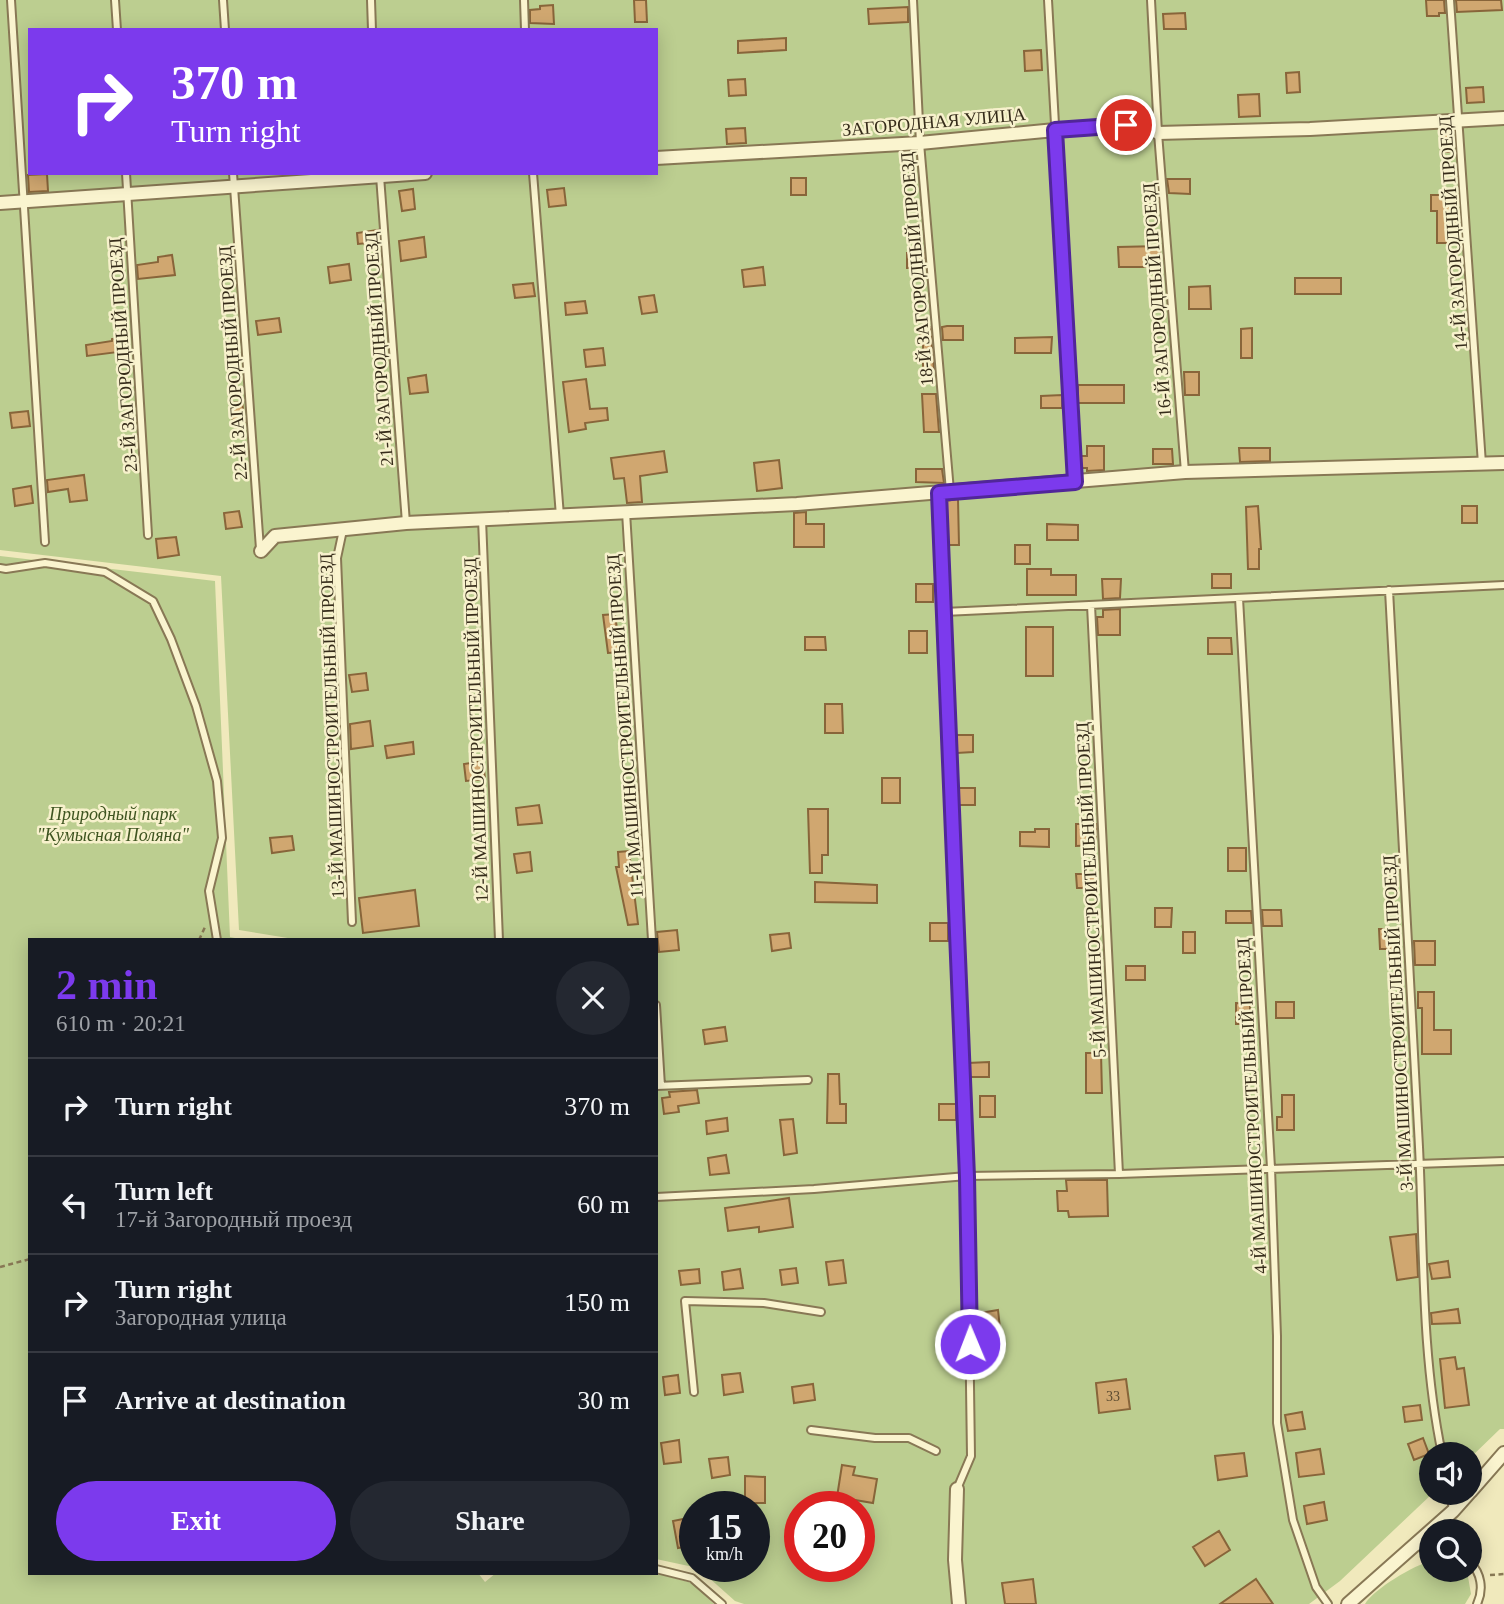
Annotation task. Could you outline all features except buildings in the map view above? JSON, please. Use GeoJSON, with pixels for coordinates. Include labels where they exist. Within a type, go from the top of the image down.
{"type":"FeatureCollection","features":[{"type":"Feature","properties":{"kind":"street","name":"ЗАГОРОДНАЯ УЛИЦА"},"geometry":{"type":"LineString","coordinates":[[658,158],[920,143],[1150,124],[1158,133],[1310,129],[1504,118]]}},
{"type":"Feature","properties":{"kind":"street"},"geometry":{"type":"LineString","coordinates":[[0,203],[127,196],[234,180],[379,175]]}},
{"type":"Feature","properties":{"kind":"street"},"geometry":{"type":"LineString","coordinates":[[261,551],[275,536],[407,523],[780,505],[1185,472],[1504,463]]}},
{"type":"Feature","properties":{"kind":"street"},"geometry":{"type":"LineString","coordinates":[[1482,1479],[1504,1454]]}},
{"type":"Feature","properties":{"kind":"street"},"geometry":{"type":"LineString","coordinates":[[957,1489],[955,1560],[959,1604]]}},
{"type":"Feature","properties":{"kind":"street"},"geometry":{"type":"LineString","coordinates":[[1348,1604],[1458,1505]]}},
{"type":"Feature","properties":{"kind":"lane"},"geometry":{"type":"LineString","coordinates":[[11,0],[45,542]]}},
{"type":"Feature","properties":{"kind":"lane"},"geometry":{"type":"LineString","coordinates":[[115,0],[117,28]]}},
{"type":"Feature","properties":{"kind":"lane"},"geometry":{"type":"LineString","coordinates":[[223,0],[225,28]]}},
{"type":"Feature","properties":{"kind":"lane"},"geometry":{"type":"LineString","coordinates":[[370,0],[372,28]]}},
{"type":"Feature","properties":{"kind":"lane"},"geometry":{"type":"LineString","coordinates":[[524,0],[526,28]]}},
{"type":"Feature","properties":{"kind":"lane","name":"18-Й ЗАГОРОДНЫЙ ПРОЕЗД"},"geometry":{"type":"LineString","coordinates":[[913,0],[944,493],[944,612],[967,1177],[971,1456],[957,1489]]}},
{"type":"Feature","properties":{"kind":"lane"},"geometry":{"type":"LineString","coordinates":[[1048,0],[1075,482]]}},
{"type":"Feature","properties":{"kind":"lane","name":"16-Й ЗАГОРОДНЫЙ ПРОЕЗД"},"geometry":{"type":"LineString","coordinates":[[1151,0],[1158,133],[1185,472]]}},
{"type":"Feature","properties":{"kind":"lane","name":"14-Й ЗАГОРОДНЫЙ ПРОЕЗД"},"geometry":{"type":"LineString","coordinates":[[1450,0],[1482,464]]}},
{"type":"Feature","properties":{"kind":"lane","name":"23-Й ЗАГОРОДНЫЙ ПРОЕЗД"},"geometry":{"type":"LineString","coordinates":[[126,175],[148,535]]}},
{"type":"Feature","properties":{"kind":"lane","name":"21-Й ЗАГОРОДНЫЙ ПРОЕЗД"},"geometry":{"type":"LineString","coordinates":[[379,175],[407,523]]}},
{"type":"Feature","properties":{"kind":"lane"},"geometry":{"type":"LineString","coordinates":[[533,175],[560,516]]}},
{"type":"Feature","properties":{"kind":"lane","name":"22-Й ЗАГОРОДНЫЙ ПРОЕЗД"},"geometry":{"type":"LineString","coordinates":[[234,180],[261,551]]}},
{"type":"Feature","properties":{"kind":"lane","name":"11-Й МАШИНОСТРОИТЕЛЬНЫЙ ПРОЕЗД"},"geometry":{"type":"LineString","coordinates":[[625,511],[652,938]]}},
{"type":"Feature","properties":{"kind":"lane","name":"12-Й МАШИНОСТРОИТЕЛЬНЫЙ ПРОЕЗД"},"geometry":{"type":"LineString","coordinates":[[482,519],[499,938]]}},
{"type":"Feature","properties":{"kind":"lane","name":"13-Й МАШИНОСТРОИТЕЛЬНЫЙ ПРОЕЗД"},"geometry":{"type":"LineString","coordinates":[[343,530],[337,558],[352,922]]}},
{"type":"Feature","properties":{"kind":"lane"},"geometry":{"type":"LineString","coordinates":[[0,568],[45,563],[105,572],[153,601],[171,639],[196,706],[217,781],[222,838],[209,891],[217,938]]}},
{"type":"Feature","properties":{"kind":"lane"},"geometry":{"type":"LineString","coordinates":[[944,612],[1504,585]]}},
{"type":"Feature","properties":{"kind":"lane","name":"3-Й МАШИНОСТРОИТЕЛЬНЫЙ ПРОЕЗД"},"geometry":{"type":"LineString","coordinates":[[1389,590],[1423,1264],[1433,1402],[1440,1442]]}},
{"type":"Feature","properties":{"kind":"lane","name":"4-Й МАШИНОСТРОИТЕЛЬНЫЙ ПРОЕЗД"},"geometry":{"type":"LineString","coordinates":[[1239,598],[1271,1168],[1278,1423],[1293,1520],[1316,1587],[1328,1604]]}},
{"type":"Feature","properties":{"kind":"lane","name":"5-Й МАШИНОСТРОИТЕЛЬНЫЙ ПРОЕЗД"},"geometry":{"type":"LineString","coordinates":[[1091,605],[1119,1174]]}},
{"type":"Feature","properties":{"kind":"lane"},"geometry":{"type":"LineString","coordinates":[[658,1059],[659,1086],[808,1080]]}},
{"type":"Feature","properties":{"kind":"lane"},"geometry":{"type":"LineString","coordinates":[[658,1197],[814,1189],[967,1177],[1504,1161]]}},
{"type":"Feature","properties":{"kind":"lane"},"geometry":{"type":"LineString","coordinates":[[694,1392],[685,1301],[764,1303],[821,1312]]}},
{"type":"Feature","properties":{"kind":"lane"},"geometry":{"type":"LineString","coordinates":[[811,1430],[875,1438],[909,1438],[936,1451]]}},
{"type":"Feature","properties":{"kind":"lane"},"geometry":{"type":"LineString","coordinates":[[1452,1505],[1453,1511]]}},
{"type":"Feature","properties":{"kind":"lane"},"geometry":{"type":"LineString","coordinates":[[1415,1545],[1419,1546]]}},
{"type":"Feature","properties":{"kind":"lane"},"geometry":{"type":"LineString","coordinates":[[658,1570],[692,1578],[722,1604]]}},
{"type":"Feature","properties":{"kind":"lane"},"geometry":{"type":"LineString","coordinates":[[1477,1604],[1482,1590],[1481,1582]]}},
{"type":"Feature","properties":{"kind":"path"},"geometry":{"type":"LineString","coordinates":[[0,1267],[28,1260]]}},
{"type":"Feature","properties":{"kind":"path"},"geometry":{"type":"LineString","coordinates":[[1482,1577],[1504,1574]]}},
{"type":"Feature","properties":{"kind":"green space"},"geometry":{"type":"Polygon","coordinates":[[[0,0],[1504,0],[1504,1429],[1500,1429],[1482,1446],[1482,1442],[1419,1442],[1420,1505],[1340,1581],[1309,1604],[744,1604],[735,1601],[714,1582],[770,1582],[770,1491],[679,1491],[679,1564],[658,1559],[658,938],[288,938],[239,930],[221,576],[0,550],[0,0]]]}},
{"type":"Feature","properties":{"kind":"green space","name":"Природный парк \"Кумысная Поляна\""},"geometry":{"type":"Polygon","coordinates":[[[0,556],[215,581],[230,937],[235,938],[28,938],[28,1575],[480,1575],[485,1582],[494,1575],[658,1574],[679,1579],[679,1582],[692,1583],[714,1604],[0,1604],[0,556]]]}},
{"type":"Feature","properties":{"kind":"green space"},"geometry":{"type":"Polygon","coordinates":[[[1419,1566],[1419,1582],[1469,1582],[1471,1594],[1465,1604],[1365,1604],[1395,1578],[1419,1566]]]}},
{"type":"Feature","properties":{"kind":"route"},"geometry":{"type":"LineString","coordinates":[[970,1344],[967,1177],[939,493],[1075,482],[1055,130],[1126,125]]}}]}
